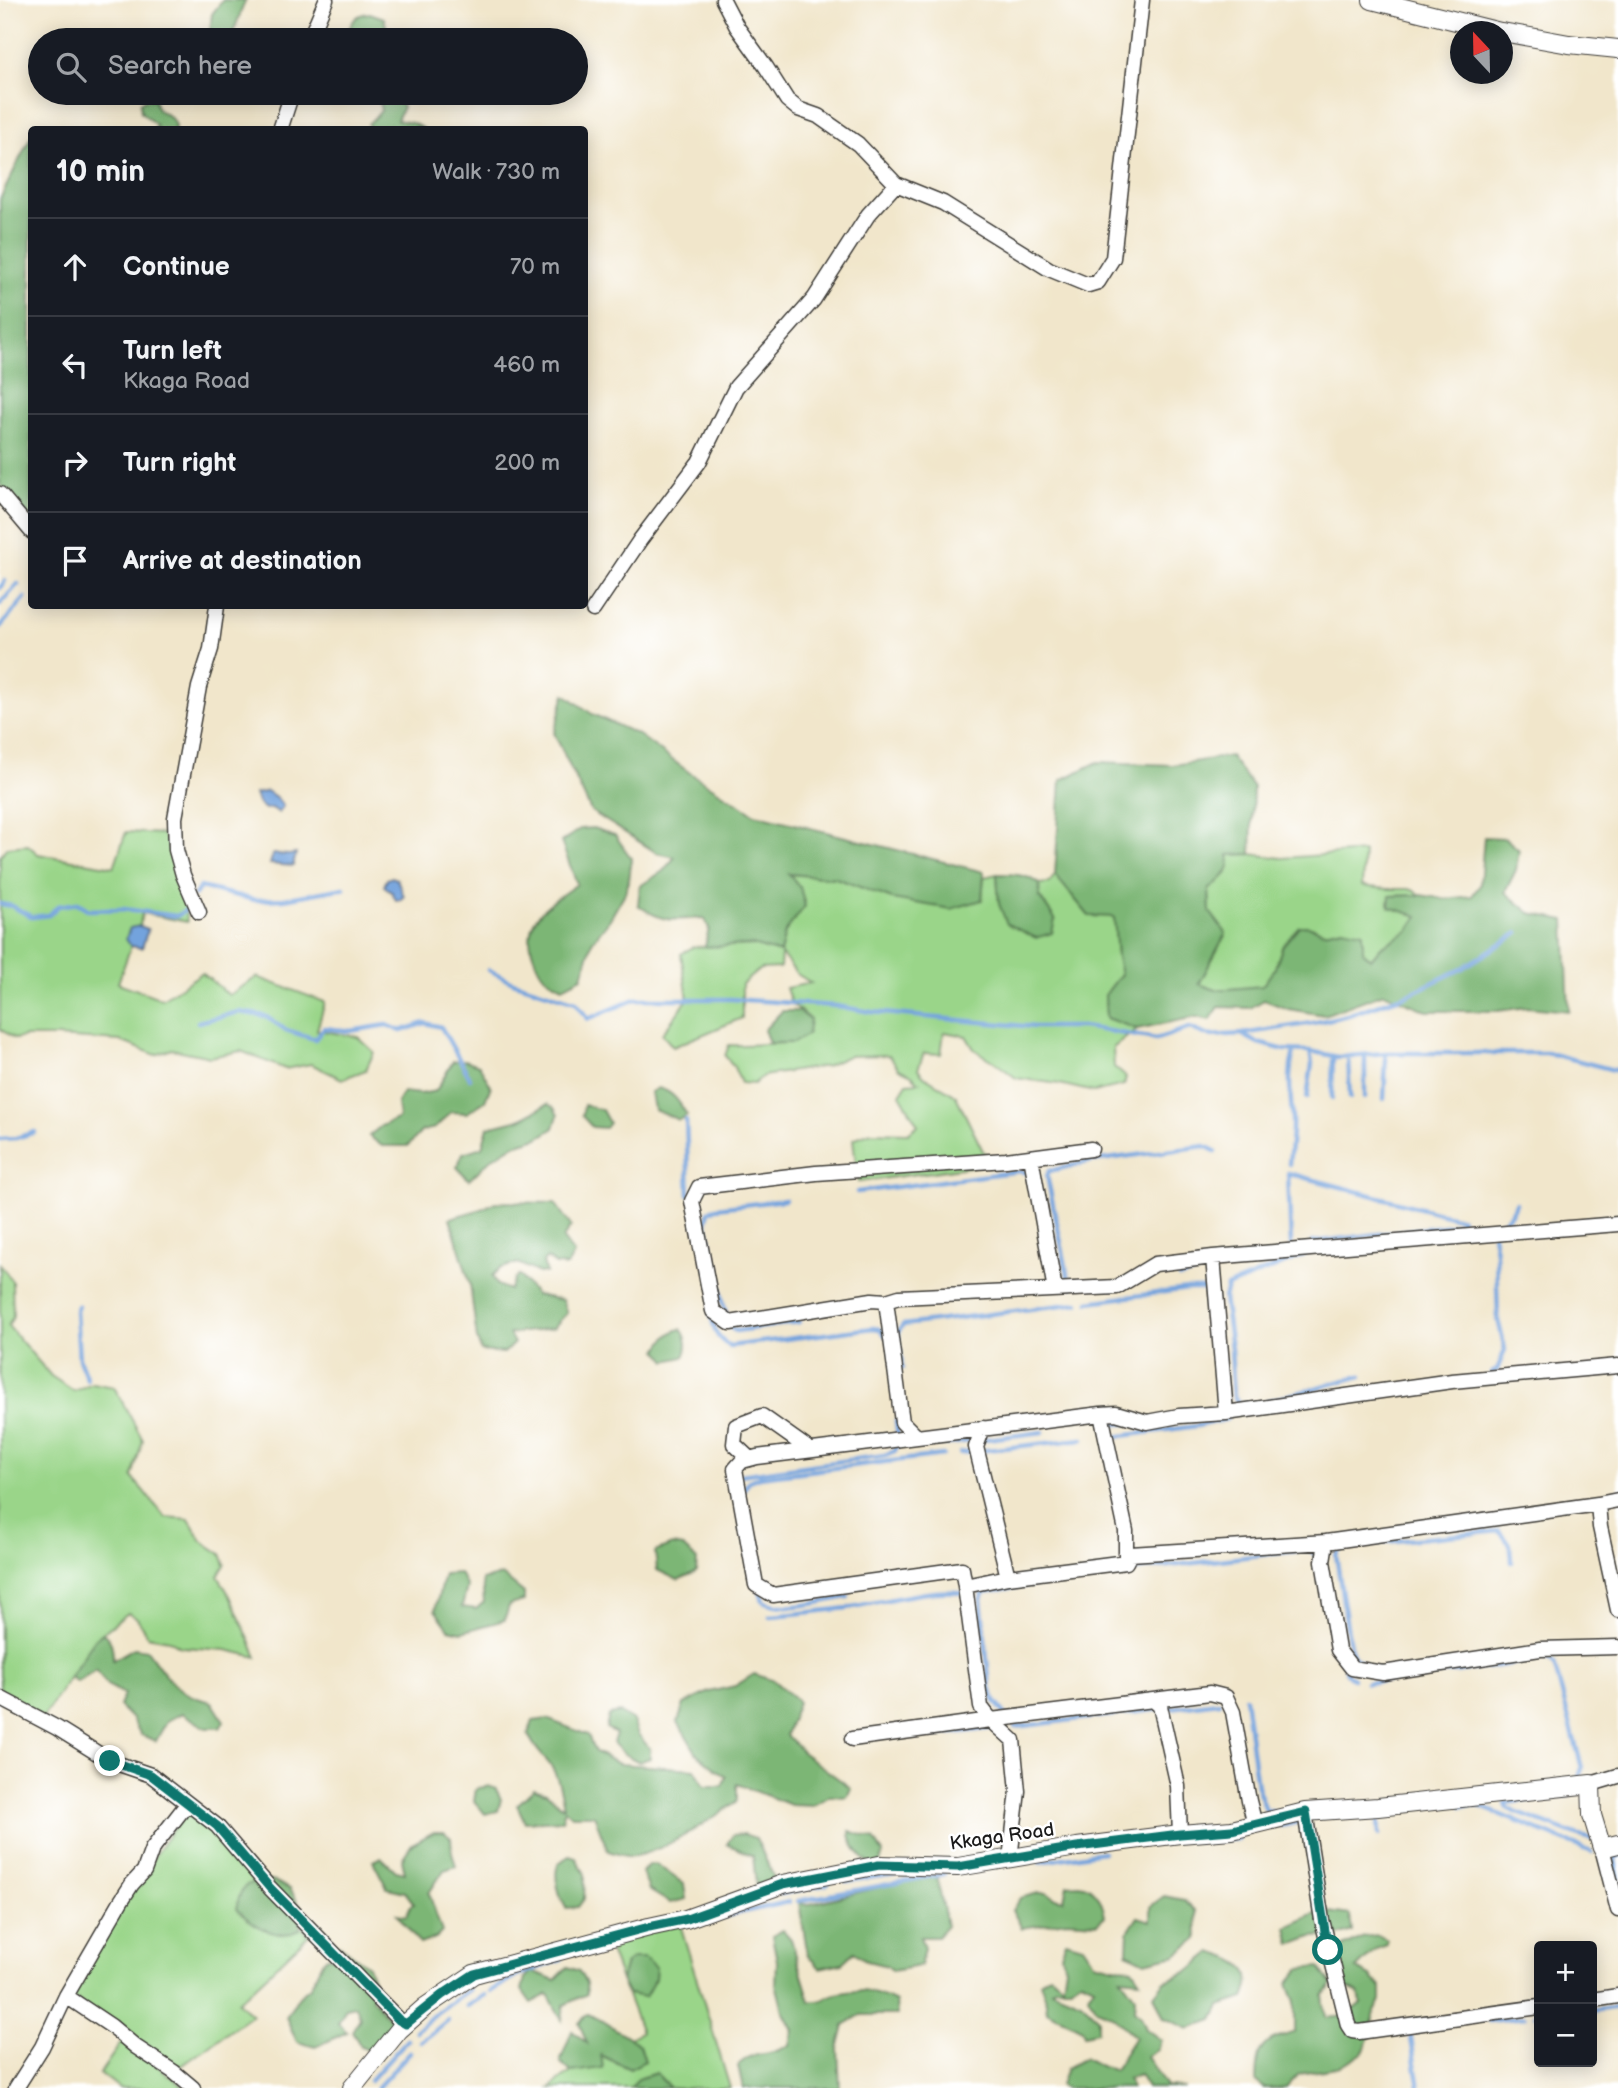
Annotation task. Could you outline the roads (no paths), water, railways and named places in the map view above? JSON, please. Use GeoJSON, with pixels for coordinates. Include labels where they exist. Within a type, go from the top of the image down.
{"type":"FeatureCollection","features":[{"type":"Feature","properties":{"kind":"street"},"geometry":{"type":"LineString","coordinates":[[314,28],[326,0]]}},
{"type":"Feature","properties":{"kind":"street"},"geometry":{"type":"LineString","coordinates":[[723,0],[737,27],[788,100],[798,109],[818,116],[851,139],[896,184],[943,203],[1049,269],[1088,285],[1098,282],[1113,258],[1142,0]]}},
{"type":"Feature","properties":{"kind":"street"},"geometry":{"type":"LineString","coordinates":[[1372,0],[1457,21]]}},
{"type":"Feature","properties":{"kind":"street"},"geometry":{"type":"LineString","coordinates":[[1513,34],[1618,49]]}},
{"type":"Feature","properties":{"kind":"street"},"geometry":{"type":"LineString","coordinates":[[280,126],[288,105]]}},
{"type":"Feature","properties":{"kind":"street"},"geometry":{"type":"LineString","coordinates":[[593,611],[640,540],[699,462],[736,387],[814,299],[868,215],[896,184]]}},
{"type":"Feature","properties":{"kind":"street"},"geometry":{"type":"LineString","coordinates":[[0,494],[28,527]]}},
{"type":"Feature","properties":{"kind":"street"},"geometry":{"type":"LineString","coordinates":[[199,912],[183,875],[176,850],[175,818],[199,687],[211,649],[218,609]]}},
{"type":"Feature","properties":{"kind":"street"},"geometry":{"type":"LineString","coordinates":[[1091,1149],[1031,1157],[816,1173],[699,1187],[692,1202],[713,1311],[730,1323],[900,1297],[1117,1287],[1155,1264],[1618,1224]]}},
{"type":"Feature","properties":{"kind":"street"},"geometry":{"type":"LineString","coordinates":[[1031,1157],[1055,1290]]}},
{"type":"Feature","properties":{"kind":"street"},"geometry":{"type":"LineString","coordinates":[[1213,1257],[1226,1413]]}},
{"type":"Feature","properties":{"kind":"street"},"geometry":{"type":"LineString","coordinates":[[886,1301],[902,1422],[892,1440]]}},
{"type":"Feature","properties":{"kind":"street"},"geometry":{"type":"LineString","coordinates":[[1010,1859],[1017,1791],[1013,1740],[981,1707],[962,1569],[773,1595],[756,1585],[735,1469],[742,1461],[916,1436],[1101,1414],[1116,1413],[1147,1422],[1452,1381],[1618,1366]]}},
{"type":"Feature","properties":{"kind":"street"},"geometry":{"type":"LineString","coordinates":[[1101,1414],[1126,1531],[1126,1562]]}},
{"type":"Feature","properties":{"kind":"street"},"geometry":{"type":"LineString","coordinates":[[750,1459],[734,1444],[736,1426],[762,1416],[810,1450]]}},
{"type":"Feature","properties":{"kind":"street"},"geometry":{"type":"LineString","coordinates":[[902,1422],[916,1436]]}},
{"type":"Feature","properties":{"kind":"street"},"geometry":{"type":"LineString","coordinates":[[983,1429],[976,1447],[1008,1577]]}},
{"type":"Feature","properties":{"kind":"street"},"geometry":{"type":"LineString","coordinates":[[1126,1562],[1130,1554],[1326,1542],[1618,1500]]}},
{"type":"Feature","properties":{"kind":"street"},"geometry":{"type":"LineString","coordinates":[[1598,1504],[1600,1527],[1618,1610]]}},
{"type":"Feature","properties":{"kind":"street"},"geometry":{"type":"LineString","coordinates":[[1326,1542],[1323,1561],[1338,1650],[1352,1668],[1383,1673],[1540,1649],[1618,1647]]}},
{"type":"Feature","properties":{"kind":"street"},"geometry":{"type":"LineString","coordinates":[[965,1586],[1008,1577],[1126,1562]]}},
{"type":"Feature","properties":{"kind":"street"},"geometry":{"type":"LineString","coordinates":[[852,1739],[1210,1693],[1226,1697],[1233,1712],[1255,1825]]}},
{"type":"Feature","properties":{"kind":"street"},"geometry":{"type":"LineString","coordinates":[[0,1698],[57,1728],[110,1761],[151,1775],[217,1826],[270,1888],[399,2020],[406,2024]]}},
{"type":"Feature","properties":{"kind":"street"},"geometry":{"type":"LineString","coordinates":[[1153,1700],[1160,1706],[1178,1786],[1180,1834]]}},
{"type":"Feature","properties":{"kind":"street"},"geometry":{"type":"LineString","coordinates":[[1618,1776],[1591,1784],[1592,1815],[1610,1846],[1618,1910]]}},
{"type":"Feature","properties":{"kind":"street","name":"Kkaga Road"},"geometry":{"type":"LineString","coordinates":[[352,2088],[406,2024],[474,1974],[687,1919],[783,1884],[879,1865],[958,1867],[1077,1847],[1232,1830],[1306,1812],[1591,1784]]}},
{"type":"Feature","properties":{"kind":"street"},"geometry":{"type":"LineString","coordinates":[[16,2088],[42,2047],[66,1996],[121,1901],[144,1871],[152,1849],[187,1804]]}},
{"type":"Feature","properties":{"kind":"street"},"geometry":{"type":"LineString","coordinates":[[1306,1812],[1326,1940],[1348,2025],[1352,2031],[1534,2008]]}},
{"type":"Feature","properties":{"kind":"street"},"geometry":{"type":"LineString","coordinates":[[66,1996],[111,2026],[193,2088]]}},
{"type":"Feature","properties":{"kind":"street"},"geometry":{"type":"LineString","coordinates":[[1597,1999],[1618,1996]]}},
{"type":"Feature","properties":{"kind":"water"},"geometry":{"type":"Polygon","coordinates":[[[267,791],[283,806],[279,813],[272,808],[265,809],[258,803],[255,794],[267,791]]]}},
{"type":"Feature","properties":{"kind":"water"},"geometry":{"type":"Polygon","coordinates":[[[273,854],[296,854],[293,866],[270,864],[273,854]]]}},
{"type":"Feature","properties":{"kind":"water"},"geometry":{"type":"Polygon","coordinates":[[[387,879],[397,879],[404,896],[400,900],[396,900],[384,886],[387,879]]]}},
{"type":"Feature","properties":{"kind":"water"},"geometry":{"type":"Polygon","coordinates":[[[140,926],[148,929],[142,948],[131,946],[126,939],[130,928],[140,926]]]}},
{"type":"Feature","properties":{"kind":"waterway"},"geometry":{"type":"LineString","coordinates":[[0,588],[5,581]]}},
{"type":"Feature","properties":{"kind":"waterway"},"geometry":{"type":"LineString","coordinates":[[0,604],[18,584]]}},
{"type":"Feature","properties":{"kind":"waterway"},"geometry":{"type":"LineString","coordinates":[[0,627],[25,598]]}},
{"type":"Feature","properties":{"kind":"waterway"},"geometry":{"type":"LineString","coordinates":[[195,895],[200,887],[255,900],[284,899],[344,888]]}},
{"type":"Feature","properties":{"kind":"waterway"},"geometry":{"type":"LineString","coordinates":[[0,904],[12,906],[32,917],[49,915],[58,906],[78,903],[89,910],[123,909],[177,916],[189,908],[191,903]]}},
{"type":"Feature","properties":{"kind":"waterway"},"geometry":{"type":"LineString","coordinates":[[489,970],[513,982],[576,1002],[588,1019],[636,999],[731,999],[836,1006],[872,1012],[1035,1027],[1083,1027],[1156,1039],[1190,1028],[1209,1036],[1242,1034],[1348,1015],[1409,994],[1461,969],[1518,933]]}},
{"type":"Feature","properties":{"kind":"waterway"},"geometry":{"type":"LineString","coordinates":[[198,1022],[239,1012],[265,1016],[286,1030],[315,1039],[324,1028],[350,1031],[387,1025],[401,1031],[425,1023],[441,1027],[470,1078]]}},
{"type":"Feature","properties":{"kind":"waterway"},"geometry":{"type":"LineString","coordinates":[[1243,1035],[1258,1043],[1285,1050],[1310,1051],[1338,1057],[1385,1053],[1548,1053],[1618,1071]]}},
{"type":"Feature","properties":{"kind":"waterway"},"geometry":{"type":"LineString","coordinates":[[1289,1164],[1292,1124],[1290,1077],[1294,1051]]}},
{"type":"Feature","properties":{"kind":"waterway"},"geometry":{"type":"LineString","coordinates":[[1307,1098],[1312,1064],[1310,1051]]}},
{"type":"Feature","properties":{"kind":"waterway"},"geometry":{"type":"LineString","coordinates":[[1384,1099],[1385,1053]]}},
{"type":"Feature","properties":{"kind":"waterway"},"geometry":{"type":"LineString","coordinates":[[1365,1055],[1365,1098]]}},
{"type":"Feature","properties":{"kind":"waterway"},"geometry":{"type":"LineString","coordinates":[[1332,1098],[1333,1056]]}},
{"type":"Feature","properties":{"kind":"waterway"},"geometry":{"type":"LineString","coordinates":[[1348,1056],[1350,1098]]}},
{"type":"Feature","properties":{"kind":"waterway"},"geometry":{"type":"LineString","coordinates":[[686,1120],[689,1195]]}},
{"type":"Feature","properties":{"kind":"waterway"},"geometry":{"type":"LineString","coordinates":[[0,1139],[16,1138],[35,1132]]}},
{"type":"Feature","properties":{"kind":"waterway"},"geometry":{"type":"LineString","coordinates":[[1072,1287],[1047,1176],[1049,1171],[1092,1161],[1205,1146],[1215,1151]]}},
{"type":"Feature","properties":{"kind":"waterway"},"geometry":{"type":"LineString","coordinates":[[857,1192],[1020,1171],[1031,1174]]}},
{"type":"Feature","properties":{"kind":"waterway"},"geometry":{"type":"LineString","coordinates":[[1291,1245],[1288,1173],[1462,1219],[1460,1224],[1313,1242]]}},
{"type":"Feature","properties":{"kind":"waterway"},"geometry":{"type":"LineString","coordinates":[[726,1315],[706,1222],[709,1212],[716,1208],[785,1200]]}},
{"type":"Feature","properties":{"kind":"waterway"},"geometry":{"type":"LineString","coordinates":[[1492,1373],[1497,1370],[1505,1350],[1498,1319],[1496,1252],[1492,1228],[1510,1215],[1516,1203]]}},
{"type":"Feature","properties":{"kind":"waterway"},"geometry":{"type":"LineString","coordinates":[[1245,1405],[1239,1404],[1234,1396],[1224,1298],[1227,1287],[1304,1255]]}},
{"type":"Feature","properties":{"kind":"waterway"},"geometry":{"type":"LineString","coordinates":[[1179,1277],[1210,1268]]}},
{"type":"Feature","properties":{"kind":"waterway"},"geometry":{"type":"LineString","coordinates":[[1089,1302],[1188,1289],[1203,1289],[1212,1298]]}},
{"type":"Feature","properties":{"kind":"waterway"},"geometry":{"type":"LineString","coordinates":[[902,1368],[898,1332],[903,1325],[1078,1303]]}},
{"type":"Feature","properties":{"kind":"waterway"},"geometry":{"type":"LineString","coordinates":[[78,1306],[79,1359],[87,1379]]}},
{"type":"Feature","properties":{"kind":"waterway"},"geometry":{"type":"LineString","coordinates":[[711,1314],[718,1336],[730,1346],[873,1328],[880,1329],[886,1336]]}},
{"type":"Feature","properties":{"kind":"waterway"},"geometry":{"type":"LineString","coordinates":[[729,1327],[736,1331],[799,1322]]}},
{"type":"Feature","properties":{"kind":"waterway"},"geometry":{"type":"LineString","coordinates":[[1267,1401],[1361,1376]]}},
{"type":"Feature","properties":{"kind":"waterway"},"geometry":{"type":"LineString","coordinates":[[1110,1442],[1112,1438],[1121,1436],[1197,1426],[1227,1419]]}},
{"type":"Feature","properties":{"kind":"waterway"},"geometry":{"type":"LineString","coordinates":[[740,1475],[885,1455],[895,1451],[898,1440],[896,1421]]}},
{"type":"Feature","properties":{"kind":"waterway"},"geometry":{"type":"LineString","coordinates":[[1108,1425],[1128,1423]]}},
{"type":"Feature","properties":{"kind":"waterway"},"geometry":{"type":"LineString","coordinates":[[916,1443],[946,1444],[1043,1432]]}},
{"type":"Feature","properties":{"kind":"waterway"},"geometry":{"type":"LineString","coordinates":[[960,1453],[1083,1439]]}},
{"type":"Feature","properties":{"kind":"waterway"},"geometry":{"type":"LineString","coordinates":[[744,1489],[749,1481],[759,1477],[943,1455]]}},
{"type":"Feature","properties":{"kind":"waterway"},"geometry":{"type":"LineString","coordinates":[[1364,1544],[1499,1531],[1509,1545],[1512,1562]]}},
{"type":"Feature","properties":{"kind":"waterway"},"geometry":{"type":"LineString","coordinates":[[1348,1546],[1340,1548],[1336,1555],[1350,1646],[1354,1657],[1365,1666]]}},
{"type":"Feature","properties":{"kind":"waterway"},"geometry":{"type":"LineString","coordinates":[[1126,1571],[1310,1550],[1320,1559]]}},
{"type":"Feature","properties":{"kind":"waterway"},"geometry":{"type":"LineString","coordinates":[[1005,1714],[994,1700],[990,1688],[981,1599],[984,1592],[1119,1572]]}},
{"type":"Feature","properties":{"kind":"waterway"},"geometry":{"type":"LineString","coordinates":[[760,1591],[763,1601],[783,1606],[848,1597]]}},
{"type":"Feature","properties":{"kind":"waterway"},"geometry":{"type":"LineString","coordinates":[[770,1616],[847,1608],[938,1592],[961,1593]]}},
{"type":"Feature","properties":{"kind":"waterway"},"geometry":{"type":"LineString","coordinates":[[1366,1683],[1545,1658],[1554,1664],[1582,1768],[1578,1781]]}},
{"type":"Feature","properties":{"kind":"waterway"},"geometry":{"type":"LineString","coordinates":[[1345,1669],[1353,1678]]}},
{"type":"Feature","properties":{"kind":"waterway"},"geometry":{"type":"LineString","coordinates":[[1245,1698],[1257,1786],[1266,1810],[1276,1813]]}},
{"type":"Feature","properties":{"kind":"waterway"},"geometry":{"type":"LineString","coordinates":[[1015,1727],[1219,1702]]}},
{"type":"Feature","properties":{"kind":"waterway"},"geometry":{"type":"LineString","coordinates":[[934,1735],[995,1728]]}},
{"type":"Feature","properties":{"kind":"waterway"},"geometry":{"type":"LineString","coordinates":[[1505,1803],[1570,1795]]}},
{"type":"Feature","properties":{"kind":"waterway"},"geometry":{"type":"LineString","coordinates":[[1505,1803],[1507,1808],[1515,1812],[1593,1839]]}},
{"type":"Feature","properties":{"kind":"waterway"},"geometry":{"type":"LineString","coordinates":[[1462,1806],[1479,1806],[1592,1852]]}},
{"type":"Feature","properties":{"kind":"waterway"},"geometry":{"type":"LineString","coordinates":[[1373,1814],[1378,1820],[1379,1835]]}},
{"type":"Feature","properties":{"kind":"waterway"},"geometry":{"type":"LineString","coordinates":[[1281,1826],[1299,1822]]}},
{"type":"Feature","properties":{"kind":"waterway"},"geometry":{"type":"LineString","coordinates":[[1196,1841],[1238,1839]]}},
{"type":"Feature","properties":{"kind":"waterway"},"geometry":{"type":"LineString","coordinates":[[1040,1862],[1103,1852]]}},
{"type":"Feature","properties":{"kind":"waterway"},"geometry":{"type":"LineString","coordinates":[[1618,1856],[1614,1856],[1618,1878]]}},
{"type":"Feature","properties":{"kind":"waterway"},"geometry":{"type":"LineString","coordinates":[[846,1881],[896,1874]]}},
{"type":"Feature","properties":{"kind":"waterway"},"geometry":{"type":"LineString","coordinates":[[798,1901],[944,1874]]}},
{"type":"Feature","properties":{"kind":"waterway"},"geometry":{"type":"LineString","coordinates":[[780,1894],[828,1884]]}},
{"type":"Feature","properties":{"kind":"waterway"},"geometry":{"type":"LineString","coordinates":[[707,1920],[789,1902]]}},
{"type":"Feature","properties":{"kind":"waterway"},"geometry":{"type":"LineString","coordinates":[[491,1991],[518,1975],[561,1960]]}},
{"type":"Feature","properties":{"kind":"waterway"},"geometry":{"type":"LineString","coordinates":[[416,2031],[469,1990]]}},
{"type":"Feature","properties":{"kind":"waterway"},"geometry":{"type":"LineString","coordinates":[[467,2006],[485,1995]]}},
{"type":"Feature","properties":{"kind":"waterway"},"geometry":{"type":"LineString","coordinates":[[1597,2010],[1618,2007]]}},
{"type":"Feature","properties":{"kind":"waterway"},"geometry":{"type":"LineString","coordinates":[[1489,2021],[1525,2017]]}},
{"type":"Feature","properties":{"kind":"waterway"},"geometry":{"type":"LineString","coordinates":[[421,2042],[448,2020]]}},
{"type":"Feature","properties":{"kind":"waterway"},"geometry":{"type":"LineString","coordinates":[[1414,2029],[1410,2032],[1419,2088]]}},
{"type":"Feature","properties":{"kind":"waterway"},"geometry":{"type":"LineString","coordinates":[[370,2081],[407,2040]]}},
{"type":"Feature","properties":{"kind":"waterway"},"geometry":{"type":"LineString","coordinates":[[377,2088],[410,2052]]}}]}
